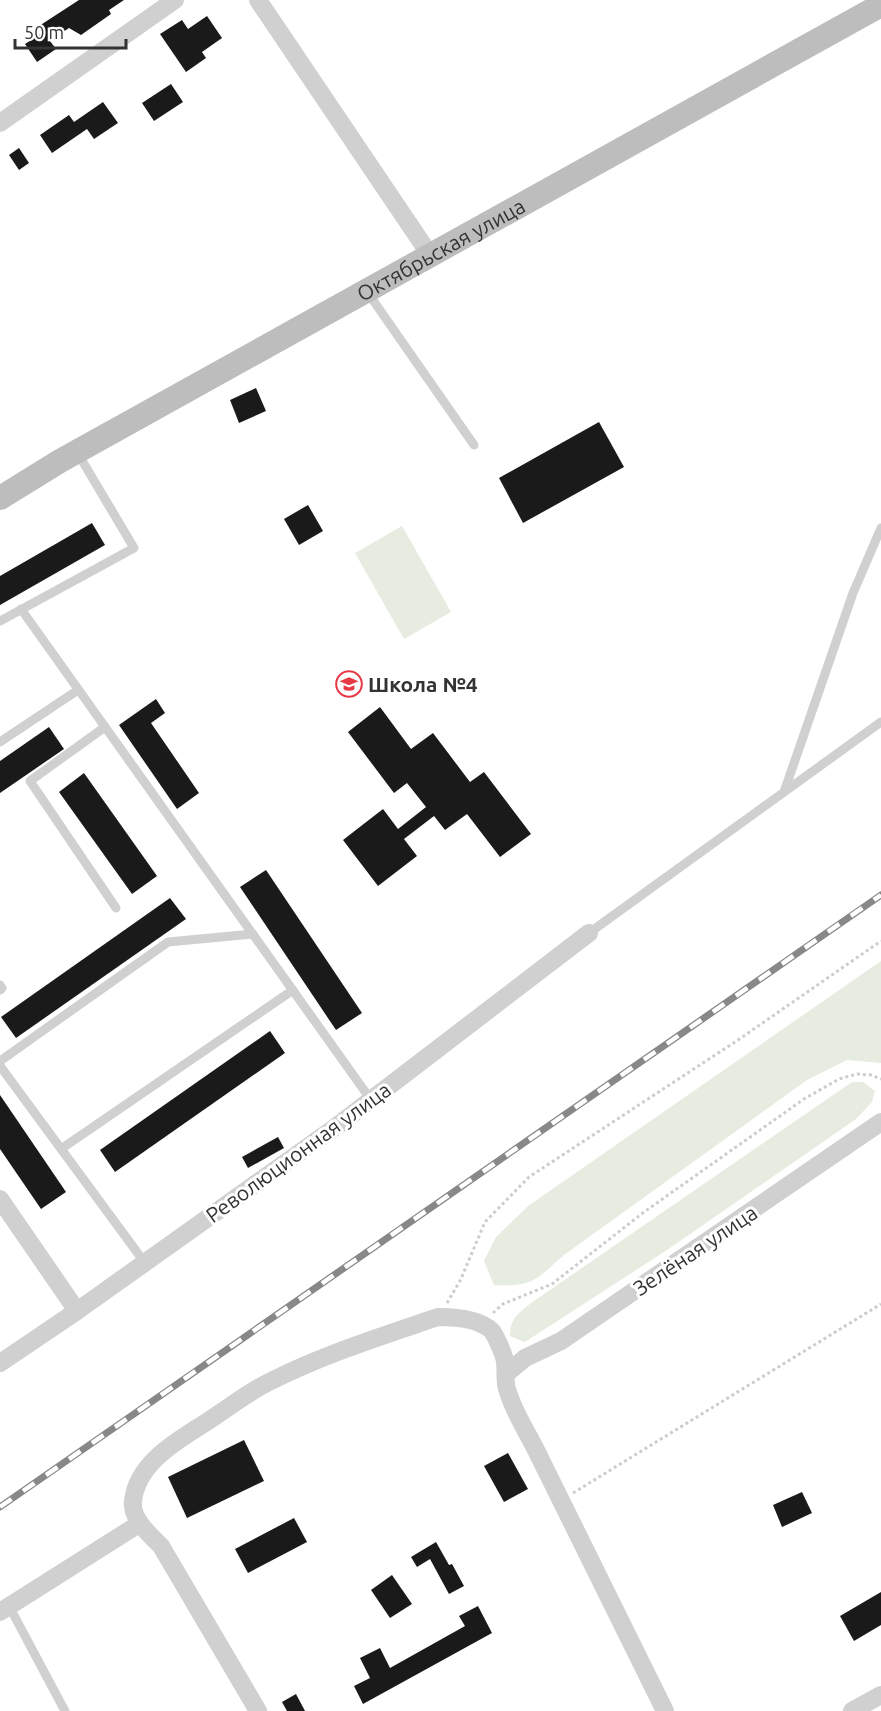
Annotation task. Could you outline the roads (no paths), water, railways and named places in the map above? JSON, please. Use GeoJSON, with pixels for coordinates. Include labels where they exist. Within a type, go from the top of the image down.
{"type":"FeatureCollection","features":[{"type":"Feature","properties":{"kind":"main road","name":"Октябрьская улица"},"geometry":{"type":"LineString","coordinates":[[0,498],[77,452],[881,5]]}},
{"type":"Feature","properties":{"kind":"street"},"geometry":{"type":"LineString","coordinates":[[0,123],[175,0]]}},
{"type":"Feature","properties":{"kind":"street"},"geometry":{"type":"LineString","coordinates":[[258,0],[430,255]]}},
{"type":"Feature","properties":{"kind":"street","name":"Революционная улица"},"geometry":{"type":"LineString","coordinates":[[0,1363],[145,1263],[371,1100],[589,933]]}},
{"type":"Feature","properties":{"kind":"street","name":"Зелёная улица"},"geometry":{"type":"LineString","coordinates":[[507,1373],[525,1358],[561,1341],[881,1122]]}},
{"type":"Feature","properties":{"kind":"street"},"geometry":{"type":"LineString","coordinates":[[0,1199],[77,1311]]}},
{"type":"Feature","properties":{"kind":"street"},"geometry":{"type":"LineString","coordinates":[[258,1711],[161,1546],[140,1524],[133,1502],[136,1490],[149,1463],[178,1440],[268,1382],[349,1348],[446,1317],[481,1324],[492,1332],[504,1357],[507,1373],[506,1385],[512,1405],[665,1711]]}},
{"type":"Feature","properties":{"kind":"street"},"geometry":{"type":"LineString","coordinates":[[5,1609],[140,1524]]}},
{"type":"Feature","properties":{"kind":"street"},"geometry":{"type":"LineString","coordinates":[[852,1711],[881,1695]]}},
{"type":"Feature","properties":{"kind":"lane"},"geometry":{"type":"LineString","coordinates":[[366,291],[474,445]]}},
{"type":"Feature","properties":{"kind":"lane"},"geometry":{"type":"LineString","coordinates":[[0,621],[134,548],[77,452]]}},
{"type":"Feature","properties":{"kind":"lane"},"geometry":{"type":"LineString","coordinates":[[784,792],[853,593],[881,528]]}},
{"type":"Feature","properties":{"kind":"lane"},"geometry":{"type":"LineString","coordinates":[[21,609],[371,1100]]}},
{"type":"Feature","properties":{"kind":"lane"},"geometry":{"type":"LineString","coordinates":[[0,742],[78,690]]}},
{"type":"Feature","properties":{"kind":"lane"},"geometry":{"type":"LineString","coordinates":[[589,933],[881,722]]}},
{"type":"Feature","properties":{"kind":"lane"},"geometry":{"type":"LineString","coordinates":[[105,727],[30,781],[116,908]]}},
{"type":"Feature","properties":{"kind":"lane"},"geometry":{"type":"LineString","coordinates":[[145,1263],[0,1064],[168,942],[253,934]]}},
{"type":"Feature","properties":{"kind":"lane"},"geometry":{"type":"LineString","coordinates":[[62,1149],[293,990]]}},
{"type":"Feature","properties":{"kind":"lane"},"geometry":{"type":"LineString","coordinates":[[5,1609],[65,1711]]}},
{"type":"Feature","properties":{"kind":"railway"},"geometry":{"type":"LineString","coordinates":[[0,1507],[881,895]]}},
{"type":"Feature","properties":{"kind":"place","name":"Школа №4"},"geometry":{"type":"Point","coordinates":[349,684]}}]}
